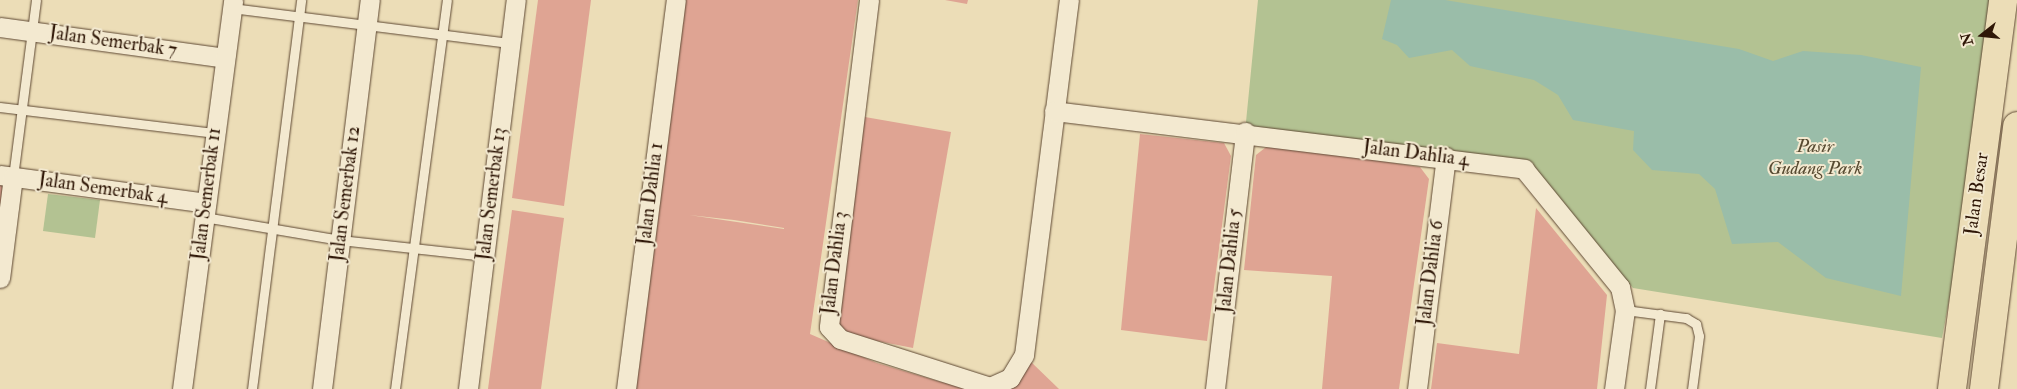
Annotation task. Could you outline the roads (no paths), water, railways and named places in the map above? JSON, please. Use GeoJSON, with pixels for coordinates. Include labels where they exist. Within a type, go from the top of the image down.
{"type":"FeatureCollection","features":[{"type":"Feature","properties":{"kind":"main road"},"geometry":{"type":"LineString","coordinates":[[1993,0],[1998,36]]}},
{"type":"Feature","properties":{"kind":"main road","name":"Jalan Besar"},"geometry":{"type":"LineString","coordinates":[[1952,389],[2003,0]]}},
{"type":"Feature","properties":{"kind":"main road","name":"Jalan Besar"},"geometry":{"type":"LineString","coordinates":[[1984,389],[2017,126]]}},
{"type":"Feature","properties":{"kind":"street","name":"Jalan Semerbak 12"},"geometry":{"type":"LineString","coordinates":[[322,389],[370,0]]}},
{"type":"Feature","properties":{"kind":"street","name":"Jalan Semerbak 13"},"geometry":{"type":"LineString","coordinates":[[468,389],[516,0]]}},
{"type":"Feature","properties":{"kind":"street","name":"Jalan Dahlia 1"},"geometry":{"type":"LineString","coordinates":[[626,389],[676,0]]}},
{"type":"Feature","properties":{"kind":"street","name":"Jalan Dahlia 3"},"geometry":{"type":"LineString","coordinates":[[869,0],[829,309],[829,327],[835,337],[987,386],[997,386],[1010,378],[1024,355],[1069,0]]}},
{"type":"Feature","properties":{"kind":"street","name":"Jalan Semerbak 11"},"geometry":{"type":"LineString","coordinates":[[182,389],[233,4]]}},
{"type":"Feature","properties":{"kind":"street","name":"Jalan Semerbak 7"},"geometry":{"type":"LineString","coordinates":[[0,27],[225,58]]}},
{"type":"Feature","properties":{"kind":"street","name":"Jalan Dahlia 4"},"geometry":{"type":"LineString","coordinates":[[1054,110],[1446,157],[1528,171],[1618,283],[1625,310],[1614,389]]}},
{"type":"Feature","properties":{"kind":"street","name":"Jalan Dahlia 5"},"geometry":{"type":"LineString","coordinates":[[1216,389],[1244,132]]}},
{"type":"Feature","properties":{"kind":"street","name":"Jalan Dahlia 6"},"geometry":{"type":"LineString","coordinates":[[1417,389],[1446,157]]}},
{"type":"Feature","properties":{"kind":"street","name":"Jalan Semerbak 4"},"geometry":{"type":"LineString","coordinates":[[6,176],[205,210]]}},
{"type":"Feature","properties":{"kind":"street"},"geometry":{"type":"LineString","coordinates":[[0,278],[6,176]]}},
{"type":"Feature","properties":{"kind":"lane"},"geometry":{"type":"LineString","coordinates":[[6,176],[22,110],[36,0]]}},
{"type":"Feature","properties":{"kind":"lane"},"geometry":{"type":"LineString","coordinates":[[252,389],[301,0]]}},
{"type":"Feature","properties":{"kind":"lane"},"geometry":{"type":"LineString","coordinates":[[395,389],[446,0]]}},
{"type":"Feature","properties":{"kind":"lane"},"geometry":{"type":"LineString","coordinates":[[233,4],[299,17],[511,43]]}},
{"type":"Feature","properties":{"kind":"lane"},"geometry":{"type":"LineString","coordinates":[[0,107],[216,133]]}},
{"type":"Feature","properties":{"kind":"lane"},"geometry":{"type":"LineString","coordinates":[[205,210],[272,229],[340,240],[485,256]]}},
{"type":"Feature","properties":{"kind":"lane"},"geometry":{"type":"LineString","coordinates":[[1625,310],[1692,320],[1699,330],[1692,389]]}},
{"type":"Feature","properties":{"kind":"lane"},"geometry":{"type":"LineString","coordinates":[[1650,389],[1660,314]]}},
{"type":"Feature","properties":{"kind":"park label","name":"Pasir Gudang Park"},"geometry":{"type":"Point","coordinates":[1815,158]}}]}
